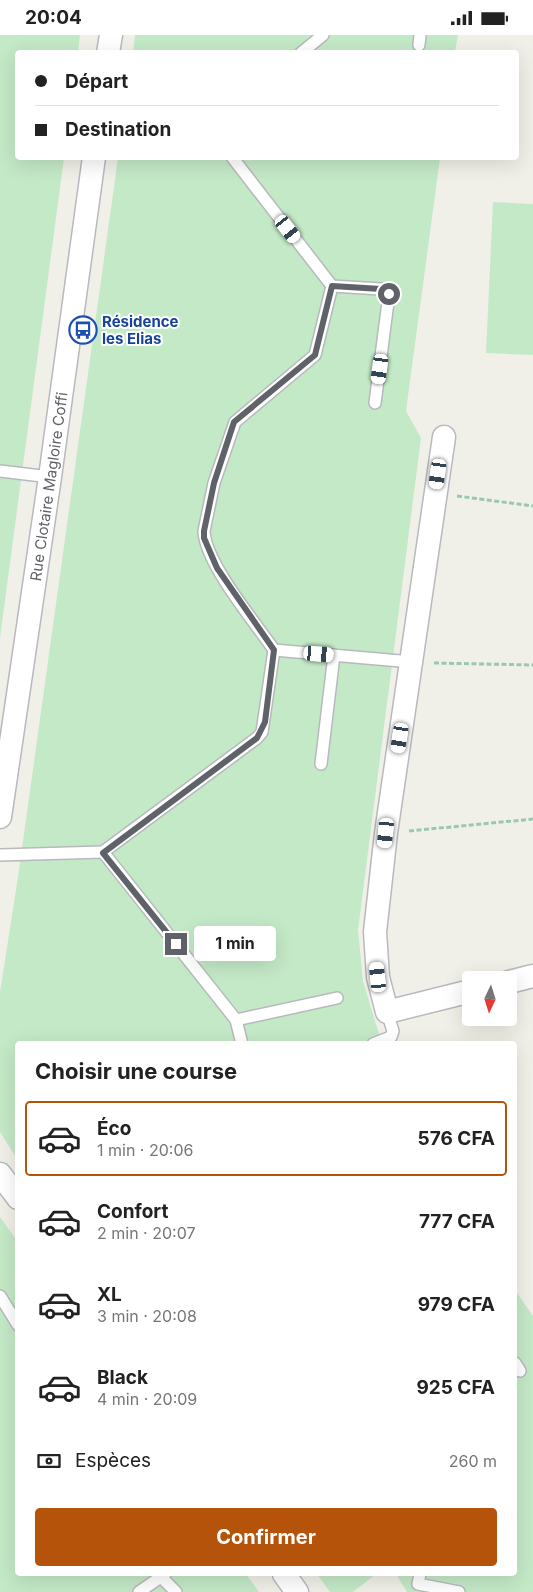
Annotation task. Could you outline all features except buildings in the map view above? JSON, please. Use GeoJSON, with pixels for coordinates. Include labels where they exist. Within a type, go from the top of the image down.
{"type":"FeatureCollection","features":[{"type":"Feature","properties":{"kind":"street"},"geometry":{"type":"LineString","coordinates":[[108,50],[111,35]]}},
{"type":"Feature","properties":{"kind":"street","name":"Rue Clotaire Magloire Coffi"},"geometry":{"type":"LineString","coordinates":[[0,817],[50,477],[94,160]]}},
{"type":"Feature","properties":{"kind":"street"},"geometry":{"type":"LineString","coordinates":[[444,437],[386,833],[375,932],[378,977],[387,1012],[462,993]]}},
{"type":"Feature","properties":{"kind":"street"},"geometry":{"type":"LineString","coordinates":[[518,980],[533,976]]}},
{"type":"Feature","properties":{"kind":"street"},"geometry":{"type":"LineString","coordinates":[[0,1174],[15,1195]]}},
{"type":"Feature","properties":{"kind":"street"},"geometry":{"type":"LineString","coordinates":[[285,1576],[297,1592]]}},
{"type":"Feature","properties":{"kind":"lane"},"geometry":{"type":"LineString","coordinates":[[305,50],[323,35]]}},
{"type":"Feature","properties":{"kind":"lane"},"geometry":{"type":"LineString","coordinates":[[234,160],[332,286],[381,289],[389,294],[375,403]]}},
{"type":"Feature","properties":{"kind":"lane"},"geometry":{"type":"LineString","coordinates":[[0,855],[103,853],[257,738],[265,722],[274,650],[217,568],[204,538],[204,531],[214,483],[234,422],[315,355],[332,286]]}},
{"type":"Feature","properties":{"kind":"lane"},"geometry":{"type":"LineString","coordinates":[[0,471],[50,477]]}},
{"type":"Feature","properties":{"kind":"lane"},"geometry":{"type":"LineString","coordinates":[[274,650],[412,662]]}},
{"type":"Feature","properties":{"kind":"lane"},"geometry":{"type":"LineString","coordinates":[[321,764],[334,655]]}},
{"type":"Feature","properties":{"kind":"lane"},"geometry":{"type":"LineString","coordinates":[[103,853],[236,1020],[241,1041]]}},
{"type":"Feature","properties":{"kind":"lane"},"geometry":{"type":"LineString","coordinates":[[236,1020],[337,998]]}},
{"type":"Feature","properties":{"kind":"lane"},"geometry":{"type":"LineString","coordinates":[[381,1041],[392,1037],[393,1031],[387,1012]]}},
{"type":"Feature","properties":{"kind":"lane"},"geometry":{"type":"LineString","coordinates":[[0,1296],[15,1320]]}},
{"type":"Feature","properties":{"kind":"lane"},"geometry":{"type":"LineString","coordinates":[[139,1592],[160,1576]]}},
{"type":"Feature","properties":{"kind":"lane"},"geometry":{"type":"LineString","coordinates":[[162,1576],[176,1592]]}},
{"type":"Feature","properties":{"kind":"lane"},"geometry":{"type":"LineString","coordinates":[[420,1576],[418,1584],[459,1592]]}},
{"type":"Feature","properties":{"kind":"path"},"geometry":{"type":"LineString","coordinates":[[435,493],[533,506]]}},
{"type":"Feature","properties":{"kind":"path"},"geometry":{"type":"LineString","coordinates":[[412,662],[533,665]]}},
{"type":"Feature","properties":{"kind":"path"},"geometry":{"type":"LineString","coordinates":[[386,833],[533,819]]}},
{"type":"Feature","properties":{"kind":"green space"},"geometry":{"type":"Polygon","coordinates":[[[0,35],[80,35],[78,50],[15,50],[15,160],[64,160],[0,638],[0,35]]]}},
{"type":"Feature","properties":{"kind":"green space"},"geometry":{"type":"Polygon","coordinates":[[[135,35],[458,35],[455,50],[133,50],[135,35]]]}},
{"type":"Feature","properties":{"kind":"green space"},"geometry":{"type":"Polygon","coordinates":[[[118,160],[440,160],[406,411],[421,438],[358,930],[363,981],[381,1041],[15,1041],[15,1156],[0,1132],[0,992],[18,877],[118,160]]]}},
{"type":"Feature","properties":{"kind":"green space"},"geometry":{"type":"Polygon","coordinates":[[[493,202],[533,204],[533,355],[486,353],[493,202]]]}},
{"type":"Feature","properties":{"kind":"green space"},"geometry":{"type":"Polygon","coordinates":[[[0,1217],[15,1238],[15,1576],[247,1576],[259,1592],[0,1592],[0,1217]]]}},
{"type":"Feature","properties":{"kind":"green space"},"geometry":{"type":"Polygon","coordinates":[[[517,1293],[533,1316],[533,1592],[407,1592],[397,1576],[517,1576],[517,1293]]]}},
{"type":"Feature","properties":{"kind":"green space"},"geometry":{"type":"Polygon","coordinates":[[[318,1576],[373,1576],[353,1592],[330,1592],[318,1576]]]}},
{"type":"Feature","properties":{"kind":"place","name":"Résidence les Elias"},"geometry":{"type":"Point","coordinates":[83,330]}},
{"type":"Feature","properties":{"kind":"route"},"geometry":{"type":"LineString","coordinates":[[176,944],[103,853],[257,738],[265,722],[274,650],[217,568],[207,547],[204,531],[214,483],[234,422],[315,355],[332,286],[381,289],[389,294]]}}]}
